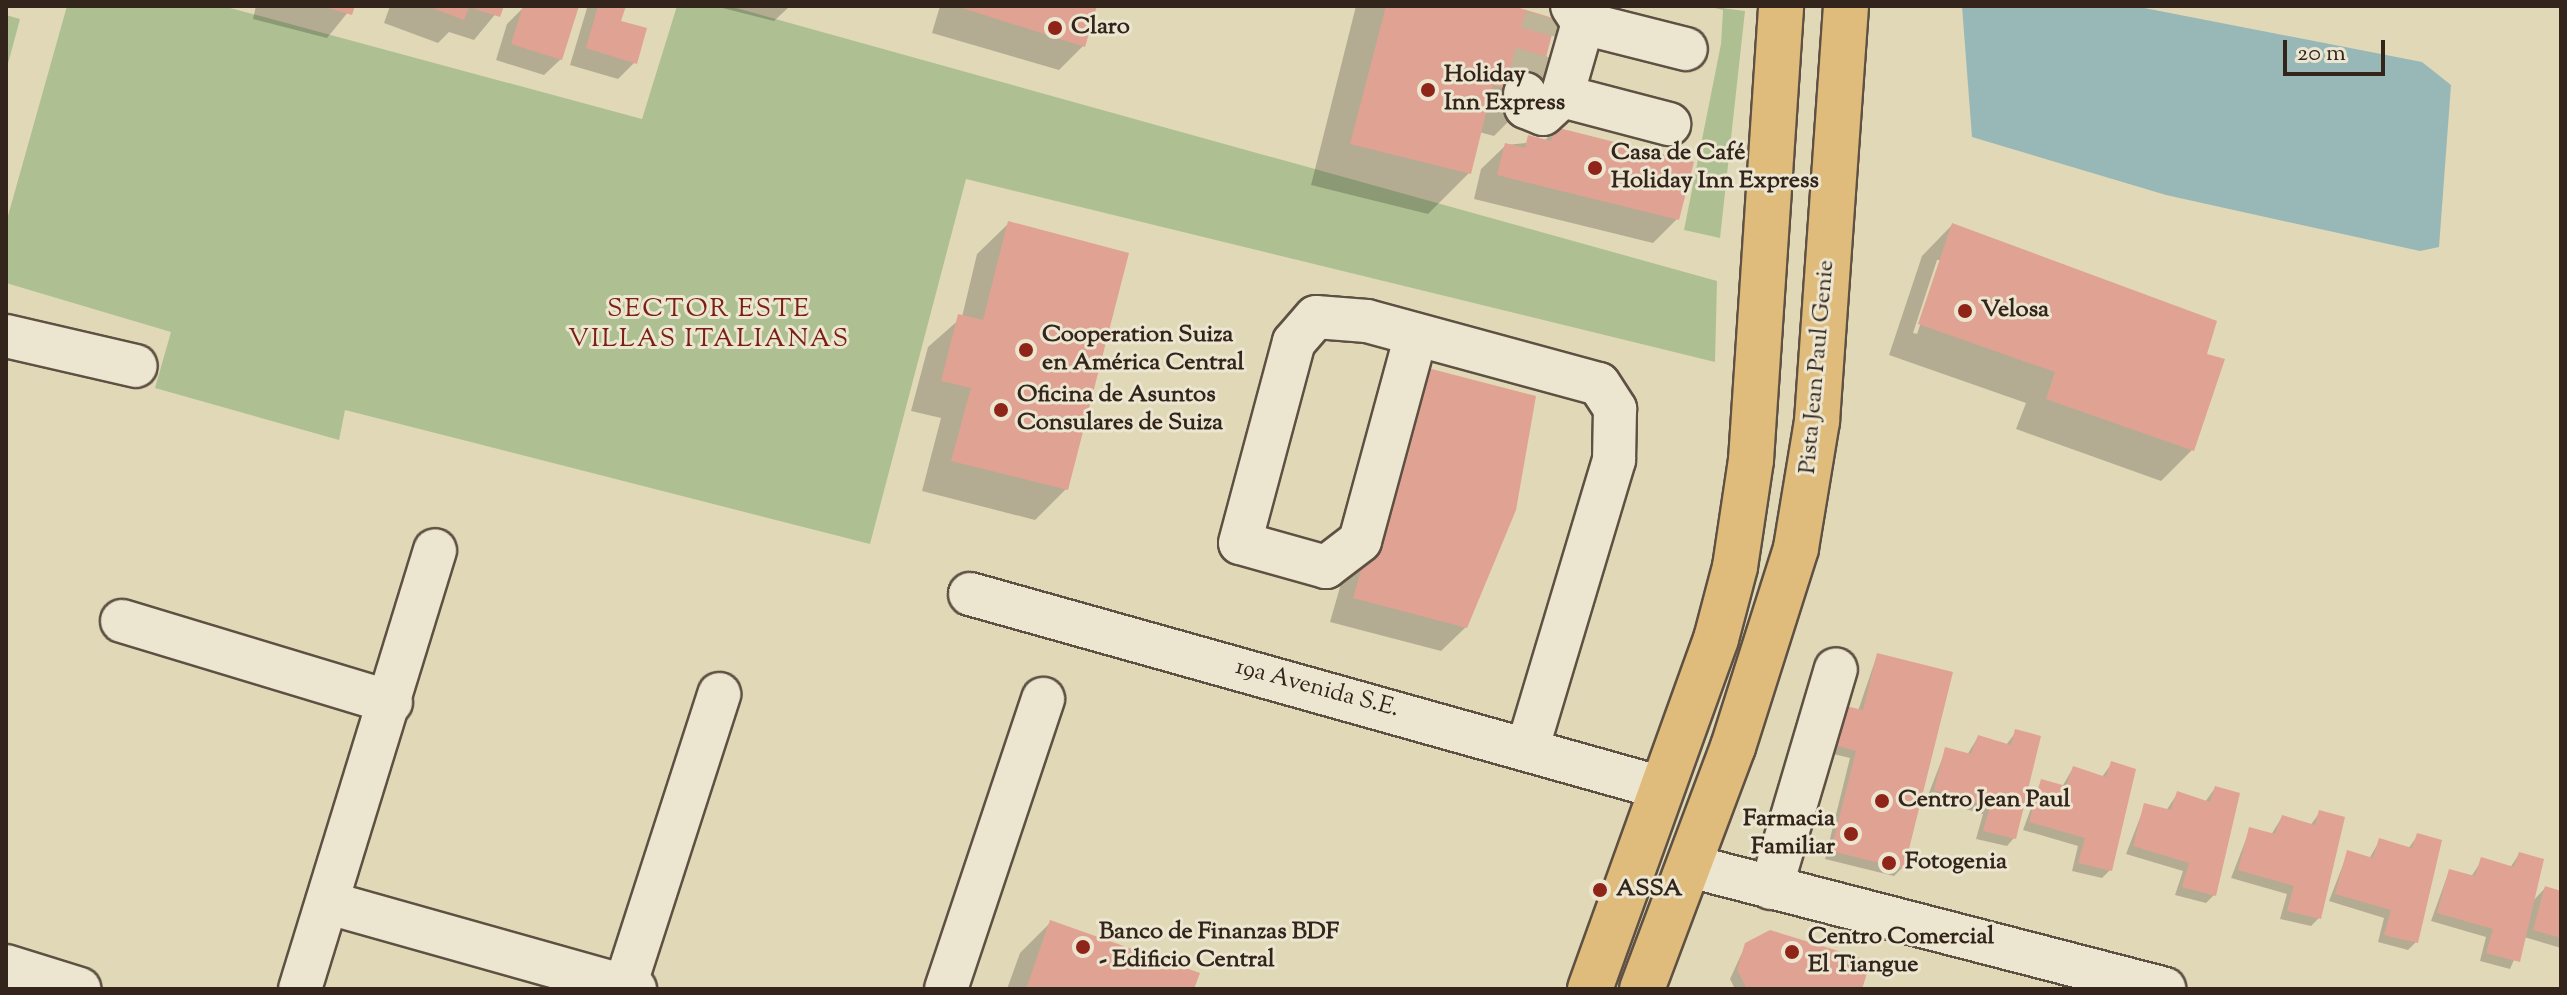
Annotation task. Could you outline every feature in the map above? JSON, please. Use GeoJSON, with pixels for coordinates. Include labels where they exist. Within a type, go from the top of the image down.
{"type":"FeatureCollection","features":[{"type":"Feature","properties":{"kind":"main road"},"geometry":{"type":"LineString","coordinates":[[1590,989],[1716,639],[1751,460],[1781,6]]}},
{"type":"Feature","properties":{"kind":"main road","name":"Pista Jean Paul Genie"},"geometry":{"type":"LineString","coordinates":[[1641,988],[1690,866],[1785,591],[1805,499],[1817,421],[1846,6]]}},
{"type":"Feature","properties":{"kind":"main road"},"geometry":{"type":"LineString","coordinates":[[1662,788],[1698,772],[1769,564],[1805,499]]}},
{"type":"Feature","properties":{"kind":"main road"},"geometry":{"type":"LineString","coordinates":[[1641,988],[1679,823],[1662,788]]}},
{"type":"Feature","properties":{"kind":"street"},"geometry":{"type":"LineString","coordinates":[[1669,124],[1544,95],[1562,13],[1686,49]]}},
{"type":"Feature","properties":{"kind":"street"},"geometry":{"type":"LineString","coordinates":[[1416,335],[1360,541],[1326,567],[1240,543],[1294,342],[1316,317],[1416,335],[1599,384],[1615,409],[1614,460],[1528,746]]}},
{"type":"Feature","properties":{"kind":"street"},"geometry":{"type":"LineString","coordinates":[[6,336],[136,366]]}},
{"type":"Feature","properties":{"kind":"street"},"geometry":{"type":"LineString","coordinates":[[300,989],[391,702],[435,550]]}},
{"type":"Feature","properties":{"kind":"street","name":"19a Avenida S.E."},"geometry":{"type":"LineString","coordinates":[[970,594],[1528,746],[1662,788]]}},
{"type":"Feature","properties":{"kind":"street"},"geometry":{"type":"LineString","coordinates":[[122,621],[391,702]]}},
{"type":"Feature","properties":{"kind":"street"},"geometry":{"type":"LineString","coordinates":[[1771,888],[1836,669]]}},
{"type":"Feature","properties":{"kind":"street"},"geometry":{"type":"LineString","coordinates":[[329,903],[628,988],[719,694]]}},
{"type":"Feature","properties":{"kind":"street"},"geometry":{"type":"LineString","coordinates":[[946,989],[1043,699]]}},
{"type":"Feature","properties":{"kind":"street"},"geometry":{"type":"LineString","coordinates":[[1690,866],[2164,989]]}},
{"type":"Feature","properties":{"kind":"street"},"geometry":{"type":"LineString","coordinates":[[6,966],[80,989]]}},
{"type":"Feature","properties":{"kind":"green space"},"geometry":{"type":"Polygon","coordinates":[[[67,6],[223,6],[642,119],[677,6],[729,6],[1717,281],[1715,362],[966,179],[870,544],[345,410],[339,440],[155,388],[171,332],[6,283],[6,223],[67,6]]]}},
{"type":"Feature","properties":{"kind":"green space"},"geometry":{"type":"Polygon","coordinates":[[[1707,6],[1745,11],[1720,238],[1684,230],[1721,44],[1723,10],[1707,6]]]}},
{"type":"Feature","properties":{"kind":"green space"},"geometry":{"type":"Polygon","coordinates":[[[6,15],[20,19],[6,71],[6,15]]]}},
{"type":"Feature","properties":{"kind":"water"},"geometry":{"type":"Polygon","coordinates":[[[1962,6],[2134,6],[2422,62],[2451,85],[2439,247],[2420,251],[2166,195],[1972,137],[1962,6]]]}},
{"type":"Feature","properties":{"kind":"building"},"geometry":{"type":"Polygon","coordinates":[[[321,6],[355,6],[352,15],[321,6]]]}},
{"type":"Feature","properties":{"kind":"building"},"geometry":{"type":"Polygon","coordinates":[[[427,6],[504,6],[500,17],[469,7],[464,20],[427,6]]]}},
{"type":"Feature","properties":{"kind":"building"},"geometry":{"type":"Polygon","coordinates":[[[523,6],[579,6],[562,60],[511,44],[523,6]]]}},
{"type":"Feature","properties":{"kind":"building"},"geometry":{"type":"Polygon","coordinates":[[[598,6],[626,6],[621,21],[647,28],[637,64],[586,48],[598,6]]]}},
{"type":"Feature","properties":{"kind":"building","name":"Claro"},"geometry":{"type":"Polygon","coordinates":[[[956,6],[1097,6],[1085,47],[956,6]]]}},
{"type":"Feature","properties":{"kind":"building","name":"Holiday Inn Express"},"geometry":{"type":"Polygon","coordinates":[[[1386,6],[1513,6],[1556,19],[1536,96],[1493,85],[1471,174],[1350,144],[1386,6]]]}},
{"type":"Feature","properties":{"kind":"building","name":"Casa de Café Holiday Inn Express"},"geometry":{"type":"Polygon","coordinates":[[[1555,127],[1694,162],[1679,220],[1497,175],[1505,143],[1525,148],[1528,135],[1551,141],[1555,127]]]}},
{"type":"Feature","properties":{"kind":"building","name":"Cooperation Suiza en América Central"},"geometry":{"type":"Polygon","coordinates":[[[1008,221],[1129,253],[1068,490],[951,461],[971,388],[941,381],[958,314],[983,320],[1008,221]]]}},
{"type":"Feature","properties":{"kind":"building"},"geometry":{"type":"Polygon","coordinates":[[[1952,223],[2217,321],[2207,354],[2225,359],[2194,451],[2046,399],[2055,372],[1918,324],[1952,223]]]}},
{"type":"Feature","properties":{"kind":"building"},"geometry":{"type":"Polygon","coordinates":[[[1420,366],[1536,396],[1516,510],[1467,628],[1353,598],[1420,366]]]}},
{"type":"Feature","properties":{"kind":"building","name":"Centro Jean Paul"},"geometry":{"type":"Polygon","coordinates":[[[1877,653],[1953,672],[1904,869],[1831,851],[1856,751],[1832,744],[1841,705],[1863,710],[1877,653]]]}},
{"type":"Feature","properties":{"kind":"building"},"geometry":{"type":"Polygon","coordinates":[[[2015,729],[2041,736],[2016,839],[1983,831],[1990,807],[1934,790],[1945,747],[1971,754],[1978,735],[2011,745],[2015,729]]]}},
{"type":"Feature","properties":{"kind":"building"},"geometry":{"type":"Polygon","coordinates":[[[2111,761],[2136,769],[2112,871],[2078,863],[2085,838],[2029,822],[2041,779],[2066,786],[2073,766],[2106,777],[2111,761]]]}},
{"type":"Feature","properties":{"kind":"building"},"geometry":{"type":"Polygon","coordinates":[[[2215,786],[2240,793],[2216,896],[2182,887],[2189,863],[2133,846],[2144,803],[2171,810],[2177,791],[2210,802],[2215,786]]]}},
{"type":"Feature","properties":{"kind":"building"},"geometry":{"type":"Polygon","coordinates":[[[2319,810],[2345,817],[2321,919],[2287,911],[2294,886],[2238,870],[2249,827],[2275,834],[2282,815],[2315,825],[2319,810]]]}},
{"type":"Feature","properties":{"kind":"building"},"geometry":{"type":"Polygon","coordinates":[[[2417,833],[2442,840],[2418,943],[2384,935],[2391,910],[2335,894],[2347,850],[2373,858],[2379,838],[2412,848],[2417,833]]]}},
{"type":"Feature","properties":{"kind":"building"},"geometry":{"type":"Polygon","coordinates":[[[2519,852],[2544,859],[2520,962],[2486,953],[2493,929],[2437,913],[2449,869],[2475,876],[2481,857],[2514,867],[2519,852]]]}},
{"type":"Feature","properties":{"kind":"building"},"geometry":{"type":"Polygon","coordinates":[[[2545,886],[2561,891],[2561,938],[2533,930],[2545,886]]]}},
{"type":"Feature","properties":{"kind":"building","name":"Banco de Finanzas BDF - Edificio Central"},"geometry":{"type":"Polygon","coordinates":[[[1050,920],[1200,973],[1194,989],[1026,989],[1050,920]]]}},
{"type":"Feature","properties":{"kind":"building","name":"Centro Comercial El Tiangue"},"geometry":{"type":"Polygon","coordinates":[[[1770,930],[1871,961],[1862,989],[1747,989],[1737,970],[1745,943],[1770,930]]]}},
{"type":"Feature","properties":{"kind":"tunnel"},"geometry":{"type":"LineString","coordinates":[[1525,94],[1546,17]]}},
{"type":"Feature","properties":{"kind":"place","name":"Claro"},"geometry":{"type":"Point","coordinates":[1055,28]}},
{"type":"Feature","properties":{"kind":"place","name":"Holiday Inn Express"},"geometry":{"type":"Point","coordinates":[1428,90]}},
{"type":"Feature","properties":{"kind":"place","name":"Casa de Café Holiday Inn Express"},"geometry":{"type":"Point","coordinates":[1595,168]}},
{"type":"Feature","properties":{"kind":"place","name":"Velosa"},"geometry":{"type":"Point","coordinates":[1965,311]}},
{"type":"Feature","properties":{"kind":"place","name":"Cooperation Suiza en América Central"},"geometry":{"type":"Point","coordinates":[1026,350]}},
{"type":"Feature","properties":{"kind":"place","name":"Oficina de Asuntos Consulares de Suiza"},"geometry":{"type":"Point","coordinates":[1001,410]}},
{"type":"Feature","properties":{"kind":"place","name":"Centro Jean Paul"},"geometry":{"type":"Point","coordinates":[1882,801]}},
{"type":"Feature","properties":{"kind":"place","name":"Farmacia Familiar"},"geometry":{"type":"Point","coordinates":[1851,834]}},
{"type":"Feature","properties":{"kind":"place","name":"Fotogenia"},"geometry":{"type":"Point","coordinates":[1889,863]}},
{"type":"Feature","properties":{"kind":"place","name":"ASSA"},"geometry":{"type":"Point","coordinates":[1600,890]}},
{"type":"Feature","properties":{"kind":"place","name":"Banco de Finanzas BDF - Edificio Central"},"geometry":{"type":"Point","coordinates":[1083,947]}},
{"type":"Feature","properties":{"kind":"place","name":"Centro Comercial El Tiangue"},"geometry":{"type":"Point","coordinates":[1792,952]}},
{"type":"Feature","properties":{"kind":"district","name":"SECTOR ESTE VILLAS ITALIANAS"},"geometry":{"type":"Point","coordinates":[709,325]}}]}
